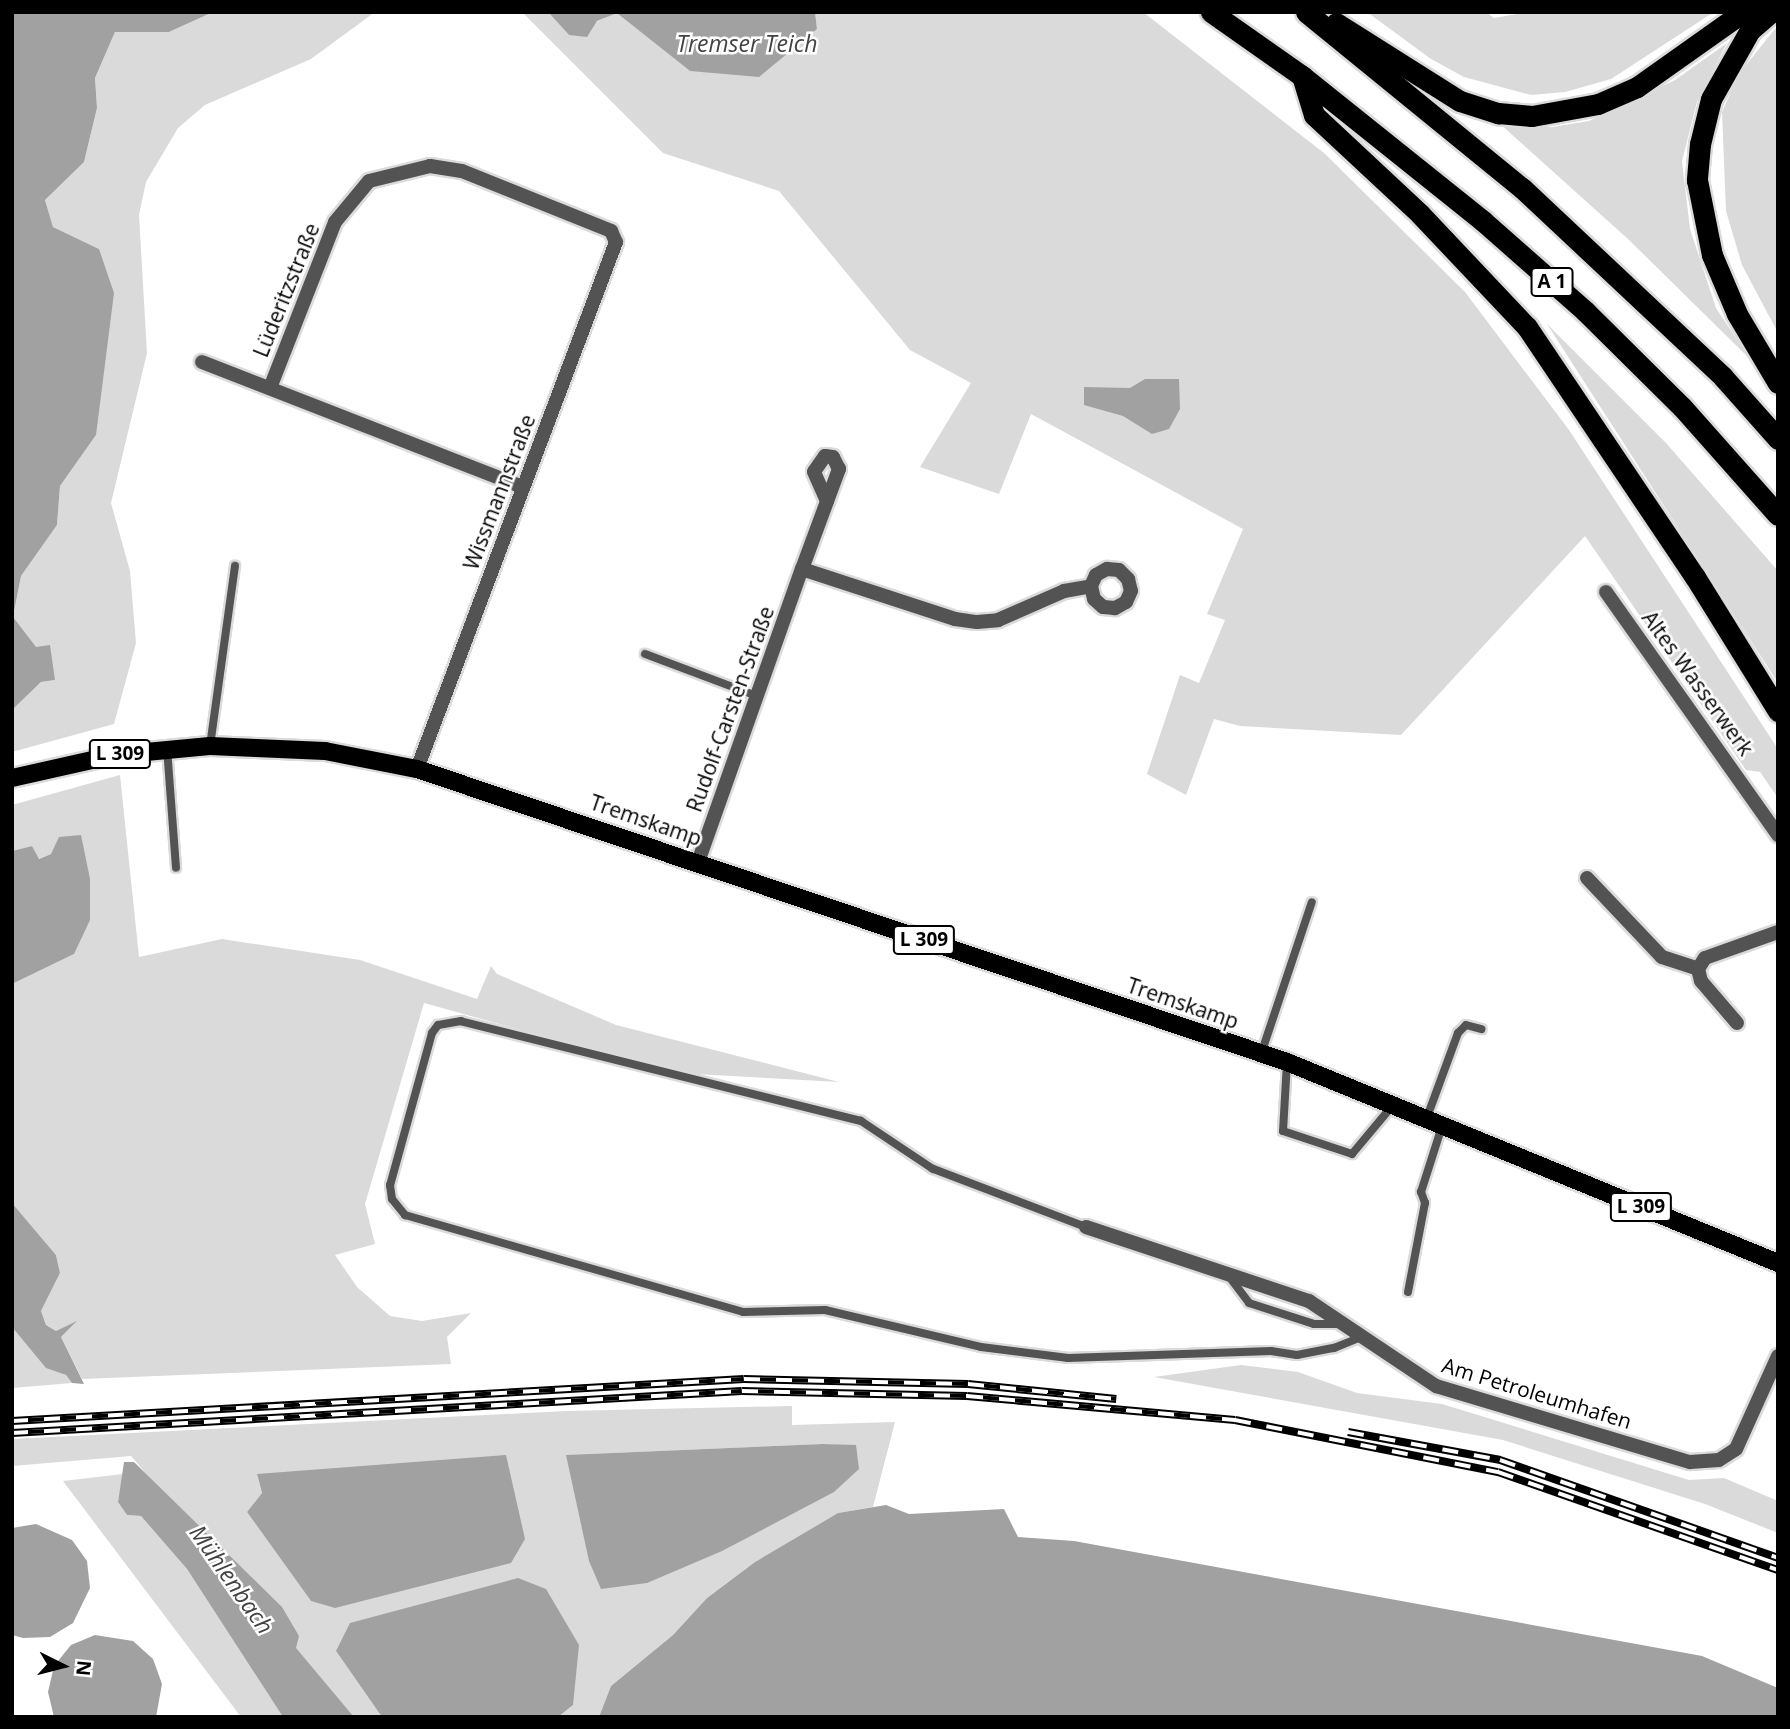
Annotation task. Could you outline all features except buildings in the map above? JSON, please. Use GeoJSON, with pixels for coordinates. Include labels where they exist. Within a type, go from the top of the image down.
{"type":"FeatureCollection","features":[{"type":"Feature","properties":{"kind":"highway","name":"A 1"},"geometry":{"type":"LineString","coordinates":[[1211,12],[1302,76],[1483,220],[1585,312],[1682,407],[1778,515]]}},
{"type":"Feature","properties":{"kind":"highway","name":"A 1"},"geometry":{"type":"LineString","coordinates":[[1306,12],[1522,188],[1723,377],[1778,439]]}},
{"type":"Feature","properties":{"kind":"highway"},"geometry":{"type":"LineString","coordinates":[[1316,12],[1460,101],[1498,113],[1532,116],[1598,104],[1637,87],[1743,12]]}},
{"type":"Feature","properties":{"kind":"highway"},"geometry":{"type":"LineString","coordinates":[[1771,12],[1750,30],[1711,99],[1700,144],[1697,180],[1712,255],[1737,314],[1778,383]]}},
{"type":"Feature","properties":{"kind":"highway"},"geometry":{"type":"LineString","coordinates":[[1302,76],[1314,116],[1420,214],[1527,327],[1778,711]]}},
{"type":"Feature","properties":{"kind":"main road","name":"L 309"},"geometry":{"type":"LineString","coordinates":[[12,778],[114,755],[210,746],[325,751],[417,769]]}},
{"type":"Feature","properties":{"kind":"main road","name":"Tremskamp"},"geometry":{"type":"LineString","coordinates":[[417,769],[1287,1062],[1778,1263]]}},
{"type":"Feature","properties":{"kind":"street","name":"Lüderitzstraße"},"geometry":{"type":"LineString","coordinates":[[270,388],[335,222],[369,181],[430,166],[462,171],[611,230]]}},
{"type":"Feature","properties":{"kind":"street","name":"Wissmannstraße"},"geometry":{"type":"LineString","coordinates":[[417,769],[523,487],[615,254],[611,230]]}},
{"type":"Feature","properties":{"kind":"street"},"geometry":{"type":"LineString","coordinates":[[202,362],[523,487]]}},
{"type":"Feature","properties":{"kind":"street","name":"Rudolf-Carsten-Straße"},"geometry":{"type":"LineString","coordinates":[[698,862],[827,501]]}},
{"type":"Feature","properties":{"kind":"street"},"geometry":{"type":"LineString","coordinates":[[802,569],[955,620],[976,622],[998,620],[1064,591],[1091,586]]}},
{"type":"Feature","properties":{"kind":"street","name":"Altes Wasserwerk"},"geometry":{"type":"LineString","coordinates":[[1606,592],[1778,835]]}},
{"type":"Feature","properties":{"kind":"street"},"geometry":{"type":"LineString","coordinates":[[1587,878],[1662,957],[1698,969]]}},
{"type":"Feature","properties":{"kind":"street"},"geometry":{"type":"LineString","coordinates":[[1737,1023],[1701,981],[1698,969],[1705,958],[1778,932]]}},
{"type":"Feature","properties":{"kind":"street","name":"Am Petroleumhafen"},"geometry":{"type":"LineString","coordinates":[[1084,1226],[1309,1301],[1359,1338],[1436,1386],[1690,1462],[1719,1460],[1736,1449],[1778,1356]]}},
{"type":"Feature","properties":{"kind":"lane"},"geometry":{"type":"LineString","coordinates":[[210,746],[235,566]]}},
{"type":"Feature","properties":{"kind":"lane"},"geometry":{"type":"LineString","coordinates":[[645,654],[757,696]]}},
{"type":"Feature","properties":{"kind":"lane"},"geometry":{"type":"LineString","coordinates":[[167,748],[176,868]]}},
{"type":"Feature","properties":{"kind":"lane"},"geometry":{"type":"LineString","coordinates":[[1261,1054],[1312,902]]}},
{"type":"Feature","properties":{"kind":"lane"},"geometry":{"type":"LineString","coordinates":[[1084,1226],[933,1169],[861,1121],[461,1021],[438,1026],[432,1033],[390,1185],[392,1199],[405,1215],[744,1312],[825,1310],[981,1347],[1068,1358],[1237,1352],[1297,1355],[1334,1348],[1359,1338]]}},
{"type":"Feature","properties":{"kind":"lane"},"geometry":{"type":"LineString","coordinates":[[1408,1292],[1425,1203],[1421,1192],[1434,1123],[1458,1032],[1466,1026],[1481,1029]]}},
{"type":"Feature","properties":{"kind":"lane"},"geometry":{"type":"LineString","coordinates":[[1287,1062],[1283,1131],[1352,1154],[1393,1105]]}},
{"type":"Feature","properties":{"kind":"lane"},"geometry":{"type":"LineString","coordinates":[[1227,1274],[1249,1303],[1314,1324],[1340,1324]]}},
{"type":"Feature","properties":{"kind":"shaded area"},"geometry":{"type":"Polygon","coordinates":[[[213,12],[375,12],[311,59],[205,105],[178,128],[146,182],[139,215],[147,353],[111,503],[130,571],[136,643],[114,724],[12,752],[12,710],[41,682],[55,680],[13,618],[21,576],[57,525],[60,486],[96,435],[99,249],[53,227],[45,200],[84,162],[97,108],[95,78],[115,32],[169,32],[213,12]]]}},
{"type":"Feature","properties":{"kind":"shaded area"},"geometry":{"type":"Polygon","coordinates":[[[522,12],[548,12],[569,35],[617,12],[690,71],[817,29],[815,12],[1143,12],[1324,153],[1465,292],[1569,430],[1778,749],[1778,798],[1760,772],[1746,770],[1585,536],[1401,735],[1240,726],[1214,719],[1186,795],[1147,774],[1180,675],[1199,683],[1225,620],[1207,614],[1243,529],[1031,414],[999,494],[920,467],[971,383],[910,350],[779,191],[663,153],[522,12]]]}},
{"type":"Feature","properties":{"kind":"shaded area"},"geometry":{"type":"Polygon","coordinates":[[[1367,12],[1486,12],[1494,18],[1529,12],[1714,12],[1611,79],[1565,92],[1531,95],[1464,77],[1431,59],[1367,12]]]}},
{"type":"Feature","properties":{"kind":"shaded area"},"geometry":{"type":"Polygon","coordinates":[[[1778,25],[1778,333],[1742,265],[1726,211],[1722,112],[1739,74],[1778,25]]]}},
{"type":"Feature","properties":{"kind":"shaded area"},"geometry":{"type":"Polygon","coordinates":[[[1727,43],[1697,102],[1682,161],[1690,229],[1716,308],[1750,359],[1628,239],[1500,124],[1552,127],[1589,121],[1675,80],[1727,43]]]}},
{"type":"Feature","properties":{"kind":"shaded area"},"geometry":{"type":"Polygon","coordinates":[[[1547,324],[1666,443],[1778,571],[1778,683],[1547,324]]]}},
{"type":"Feature","properties":{"kind":"shaded area"},"geometry":{"type":"Polygon","coordinates":[[[120,775],[139,957],[222,939],[360,960],[477,999],[491,966],[497,974],[616,1025],[839,1082],[676,1073],[424,1003],[365,1204],[375,1244],[335,1255],[357,1287],[390,1316],[422,1321],[471,1313],[447,1337],[451,1364],[82,1379],[61,1337],[75,1323],[56,1331],[46,1325],[41,1311],[60,1273],[56,1255],[12,1203],[12,984],[74,954],[51,854],[38,859],[32,846],[12,851],[12,805],[120,775]]]}},
{"type":"Feature","properties":{"kind":"shaded area"},"geometry":{"type":"Polygon","coordinates":[[[12,1327],[46,1367],[66,1375],[72,1383],[12,1388],[12,1327]]]}},
{"type":"Feature","properties":{"kind":"shaded area"},"geometry":{"type":"Polygon","coordinates":[[[1241,1365],[1298,1372],[1357,1393],[1442,1404],[1689,1480],[1724,1478],[1778,1501],[1778,1533],[1705,1504],[1503,1440],[1154,1377],[1241,1365]]]}},
{"type":"Feature","properties":{"kind":"shaded area"},"geometry":{"type":"Polygon","coordinates":[[[792,1406],[792,1425],[895,1422],[873,1507],[838,1513],[755,1562],[707,1598],[673,1635],[611,1686],[599,1717],[558,1717],[573,1705],[336,1651],[382,1717],[354,1717],[131,1456],[12,1466],[12,1439],[566,1411],[792,1406]],[[823,1444],[566,1455],[856,1446],[823,1444]],[[257,1475],[262,1493],[247,1512],[311,1601],[257,1475]]]}},
{"type":"Feature","properties":{"kind":"shaded area"},"geometry":{"type":"Polygon","coordinates":[[[123,1474],[118,1502],[127,1515],[141,1516],[187,1569],[283,1717],[241,1717],[63,1481],[123,1474]]]}},
{"type":"Feature","properties":{"kind":"water"},"geometry":{"type":"Polygon","coordinates":[[[12,12],[213,12],[169,32],[115,32],[95,78],[97,108],[84,162],[45,200],[53,227],[99,249],[114,293],[96,435],[60,486],[57,525],[21,576],[13,617],[36,647],[50,645],[55,680],[41,682],[12,710],[12,12]]]}},
{"type":"Feature","properties":{"kind":"water","name":"Tremser Teich"},"geometry":{"type":"Polygon","coordinates":[[[548,12],[815,12],[817,29],[759,77],[690,71],[617,13],[597,21],[587,37],[569,35],[548,12]]]}},
{"type":"Feature","properties":{"kind":"water"},"geometry":{"type":"Polygon","coordinates":[[[1145,379],[1179,379],[1180,409],[1169,429],[1152,434],[1123,416],[1084,405],[1084,387],[1130,388],[1145,379]]]}},
{"type":"Feature","properties":{"kind":"water"},"geometry":{"type":"Polygon","coordinates":[[[81,835],[90,879],[90,920],[74,954],[12,984],[12,851],[32,846],[39,859],[51,854],[59,837],[81,835]]]}},
{"type":"Feature","properties":{"kind":"water"},"geometry":{"type":"Polygon","coordinates":[[[12,1203],[56,1255],[60,1273],[41,1311],[46,1325],[56,1331],[77,1321],[61,1337],[84,1384],[72,1383],[66,1375],[46,1368],[12,1327],[12,1203]]]}},
{"type":"Feature","properties":{"kind":"water"},"geometry":{"type":"Polygon","coordinates":[[[823,1444],[856,1445],[859,1469],[834,1492],[722,1551],[647,1583],[601,1589],[589,1561],[566,1455],[823,1444]]]}},
{"type":"Feature","properties":{"kind":"water"},"geometry":{"type":"Polygon","coordinates":[[[506,1455],[525,1539],[511,1563],[335,1608],[311,1601],[247,1512],[262,1493],[257,1474],[506,1455]]]}},
{"type":"Feature","properties":{"kind":"water","name":"Mühlenbach"},"geometry":{"type":"Polygon","coordinates":[[[124,1462],[134,1462],[282,1607],[299,1636],[296,1648],[354,1717],[283,1717],[187,1569],[141,1516],[127,1515],[118,1502],[124,1462]]]}},
{"type":"Feature","properties":{"kind":"water"},"geometry":{"type":"Polygon","coordinates":[[[886,1505],[909,1514],[1004,1509],[1018,1537],[1074,1541],[1702,1656],[1778,1688],[1778,1717],[599,1717],[611,1686],[673,1635],[707,1598],[755,1562],[838,1513],[886,1505]]]}},
{"type":"Feature","properties":{"kind":"water"},"geometry":{"type":"Polygon","coordinates":[[[36,1524],[72,1540],[87,1561],[90,1588],[73,1623],[50,1637],[23,1638],[12,1635],[12,1528],[36,1524]]]}},
{"type":"Feature","properties":{"kind":"water"},"geometry":{"type":"Polygon","coordinates":[[[518,1578],[546,1589],[579,1645],[573,1705],[558,1717],[382,1717],[336,1651],[350,1623],[518,1578]]]}},
{"type":"Feature","properties":{"kind":"water"},"geometry":{"type":"Polygon","coordinates":[[[95,1635],[133,1641],[153,1659],[162,1684],[156,1717],[54,1717],[48,1692],[54,1666],[71,1645],[95,1635]]]}},
{"type":"Feature","properties":{"kind":"railway"},"geometry":{"type":"LineString","coordinates":[[12,1421],[744,1379],[968,1384],[1116,1399]]}},
{"type":"Feature","properties":{"kind":"railway"},"geometry":{"type":"LineString","coordinates":[[12,1433],[742,1391],[967,1396],[1235,1420],[1498,1472],[1778,1570]]}},
{"type":"Feature","properties":{"kind":"railway"},"geometry":{"type":"LineString","coordinates":[[1348,1432],[1500,1460],[1778,1558]]}}]}
